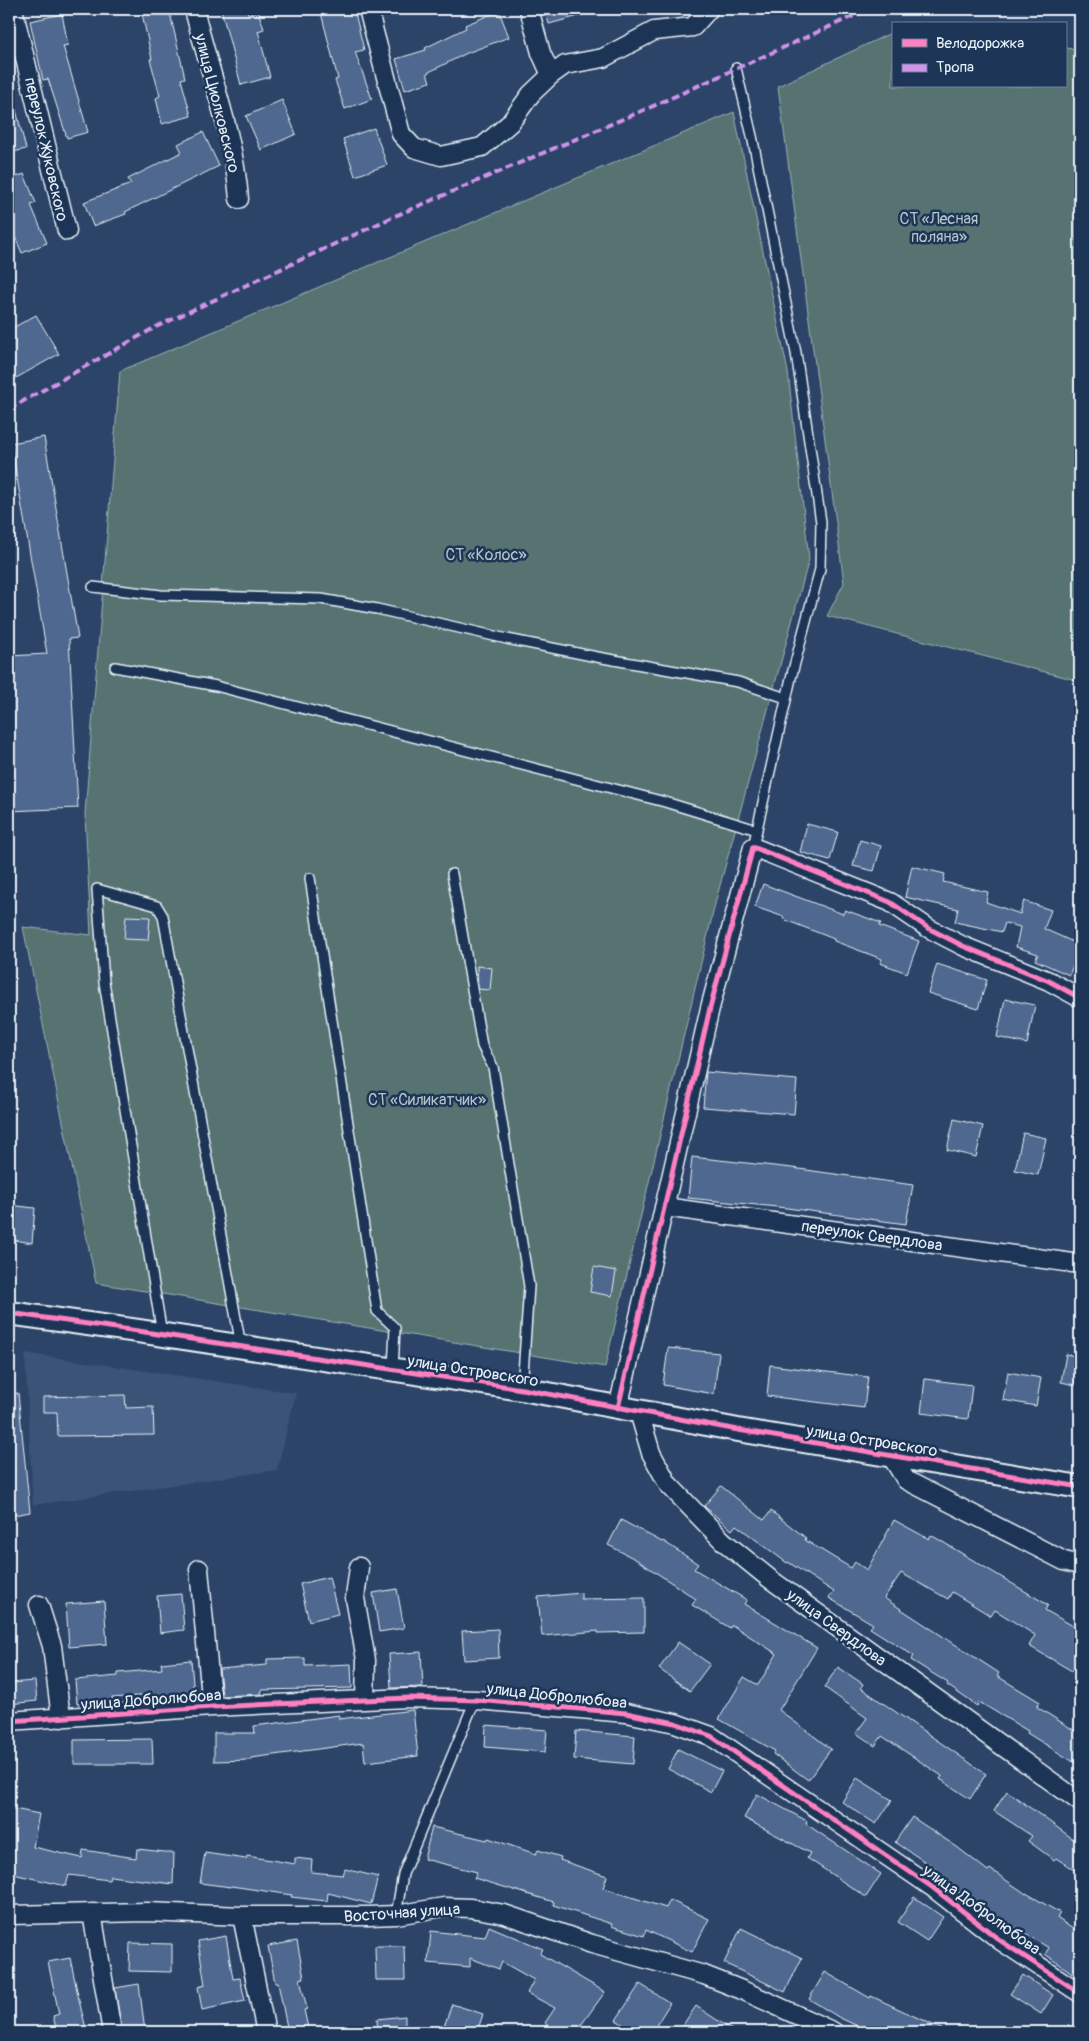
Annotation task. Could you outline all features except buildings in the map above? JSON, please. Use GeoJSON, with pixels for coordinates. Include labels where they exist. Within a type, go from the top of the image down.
{"type":"FeatureCollection","features":[{"type":"Feature","properties":{"kind":"street","name":"переулок Жуковского"},"geometry":{"type":"LineString","coordinates":[[14,9],[67,231]]}},
{"type":"Feature","properties":{"kind":"street","name":"улица Циолковского"},"geometry":{"type":"LineString","coordinates":[[194,9],[220,100],[238,182],[239,199]]}},
{"type":"Feature","properties":{"kind":"street"},"geometry":{"type":"LineString","coordinates":[[368,9],[401,134],[414,148],[442,156],[482,147],[510,123],[530,94],[565,65],[603,58],[654,31],[693,27],[708,9]]}},
{"type":"Feature","properties":{"kind":"street"},"geometry":{"type":"LineString","coordinates":[[529,9],[541,53],[551,75]]}},
{"type":"Feature","properties":{"kind":"street"},"geometry":{"type":"LineString","coordinates":[[628,1410],[664,1207],[710,1008],[753,847],[890,902],[928,928],[963,946],[1049,981],[1080,998]]}},
{"type":"Feature","properties":{"kind":"street","name":"переулок Свердлова"},"geometry":{"type":"LineString","coordinates":[[664,1207],[1080,1264]]}},
{"type":"Feature","properties":{"kind":"street","name":"улица Островского"},"geometry":{"type":"LineString","coordinates":[[9,1313],[162,1334],[522,1389],[628,1410],[1080,1487]]}},
{"type":"Feature","properties":{"kind":"street","name":"улица Свердлова"},"geometry":{"type":"LineString","coordinates":[[628,1410],[668,1484],[723,1541],[770,1579],[1080,1802]]}},
{"type":"Feature","properties":{"kind":"street"},"geometry":{"type":"LineString","coordinates":[[891,1456],[906,1480],[1064,1561],[1080,1565]]}},
{"type":"Feature","properties":{"kind":"street"},"geometry":{"type":"LineString","coordinates":[[360,1567],[355,1598],[366,1660],[365,1700]]}},
{"type":"Feature","properties":{"kind":"street"},"geometry":{"type":"LineString","coordinates":[[199,1569],[212,1708]]}},
{"type":"Feature","properties":{"kind":"street"},"geometry":{"type":"LineString","coordinates":[[39,1605],[52,1646],[61,1718]]}},
{"type":"Feature","properties":{"kind":"street","name":"улица Добролюбова"},"geometry":{"type":"LineString","coordinates":[[9,1720],[408,1698],[477,1700],[626,1713],[675,1723],[711,1736],[932,1887],[1001,1941],[1080,1993]]}},
{"type":"Feature","properties":{"kind":"street","name":"Восточная улица"},"geometry":{"type":"LineString","coordinates":[[9,1915],[147,1912],[242,1916],[396,1915],[444,1907],[471,1908],[504,1914],[592,1944],[704,1975],[742,1990],[834,2032]]}},
{"type":"Feature","properties":{"kind":"street"},"geometry":{"type":"LineString","coordinates":[[92,1913],[112,2032]]}},
{"type":"Feature","properties":{"kind":"street"},"geometry":{"type":"LineString","coordinates":[[242,1916],[266,2032]]}},
{"type":"Feature","properties":{"kind":"lane"},"geometry":{"type":"LineString","coordinates":[[736,68],[752,136],[796,353],[821,522],[820,569],[786,698],[753,847]]}},
{"type":"Feature","properties":{"kind":"lane"},"geometry":{"type":"LineString","coordinates":[[93,588],[161,595],[321,599],[377,609],[507,639],[597,657],[738,682],[786,698]]}},
{"type":"Feature","properties":{"kind":"lane"},"geometry":{"type":"LineString","coordinates":[[115,667],[216,686],[646,797],[757,830]]}},
{"type":"Feature","properties":{"kind":"lane"},"geometry":{"type":"LineString","coordinates":[[452,874],[482,1046],[494,1067],[529,1286],[522,1389]]}},
{"type":"Feature","properties":{"kind":"lane"},"geometry":{"type":"LineString","coordinates":[[310,878],[377,1311],[395,1328],[393,1370]]}},
{"type":"Feature","properties":{"kind":"lane"},"geometry":{"type":"LineString","coordinates":[[162,1334],[104,982],[96,890],[157,906],[163,916],[241,1347]]}},
{"type":"Feature","properties":{"kind":"lane"},"geometry":{"type":"LineString","coordinates":[[396,1915],[403,1874],[470,1712],[477,1700]]}},
{"type":"Feature","properties":{"kind":"shaded area"},"geometry":{"type":"Polygon","coordinates":[[[25,1353],[296,1393],[277,1470],[33,1505],[25,1353]]]}},
{"type":"Feature","properties":{"kind":"green space","name":"СТ «Лесная поляна»"},"geometry":{"type":"Polygon","coordinates":[[[892,32],[892,88],[1066,88],[1066,48],[1080,50],[1080,681],[827,616],[844,583],[778,86],[892,32]]]}},
{"type":"Feature","properties":{"kind":"green space"},"geometry":{"type":"Polygon","coordinates":[[[734,112],[788,372],[809,559],[716,900],[605,1367],[96,1283],[23,927],[91,935],[85,814],[120,371],[734,112]]]}},
{"type":"Feature","properties":{"kind":"marked path"},"geometry":{"type":"LineString","coordinates":[[9,409],[156,327],[395,216],[651,107],[869,9]]}},
{"type":"Feature","properties":{"kind":"cycle path"},"geometry":{"type":"LineString","coordinates":[[618,1408],[710,1008],[753,847],[890,902],[928,928],[963,946],[1049,981],[1080,998]]}},
{"type":"Feature","properties":{"kind":"cycle path"},"geometry":{"type":"LineString","coordinates":[[9,1313],[522,1389],[738,1430],[1080,1487]]}},
{"type":"Feature","properties":{"kind":"cycle path"},"geometry":{"type":"LineString","coordinates":[[9,1721],[212,1707],[408,1698],[477,1700],[626,1713],[675,1723],[711,1736],[932,1887],[1001,1941],[1080,1993]]}},
{"type":"Feature","properties":{"kind":"park label","name":"СТ «Колос»"},"geometry":{"type":"Point","coordinates":[486,554]}},
{"type":"Feature","properties":{"kind":"park label","name":"СТ «Силикатчик»"},"geometry":{"type":"Point","coordinates":[427,1099]}}]}
